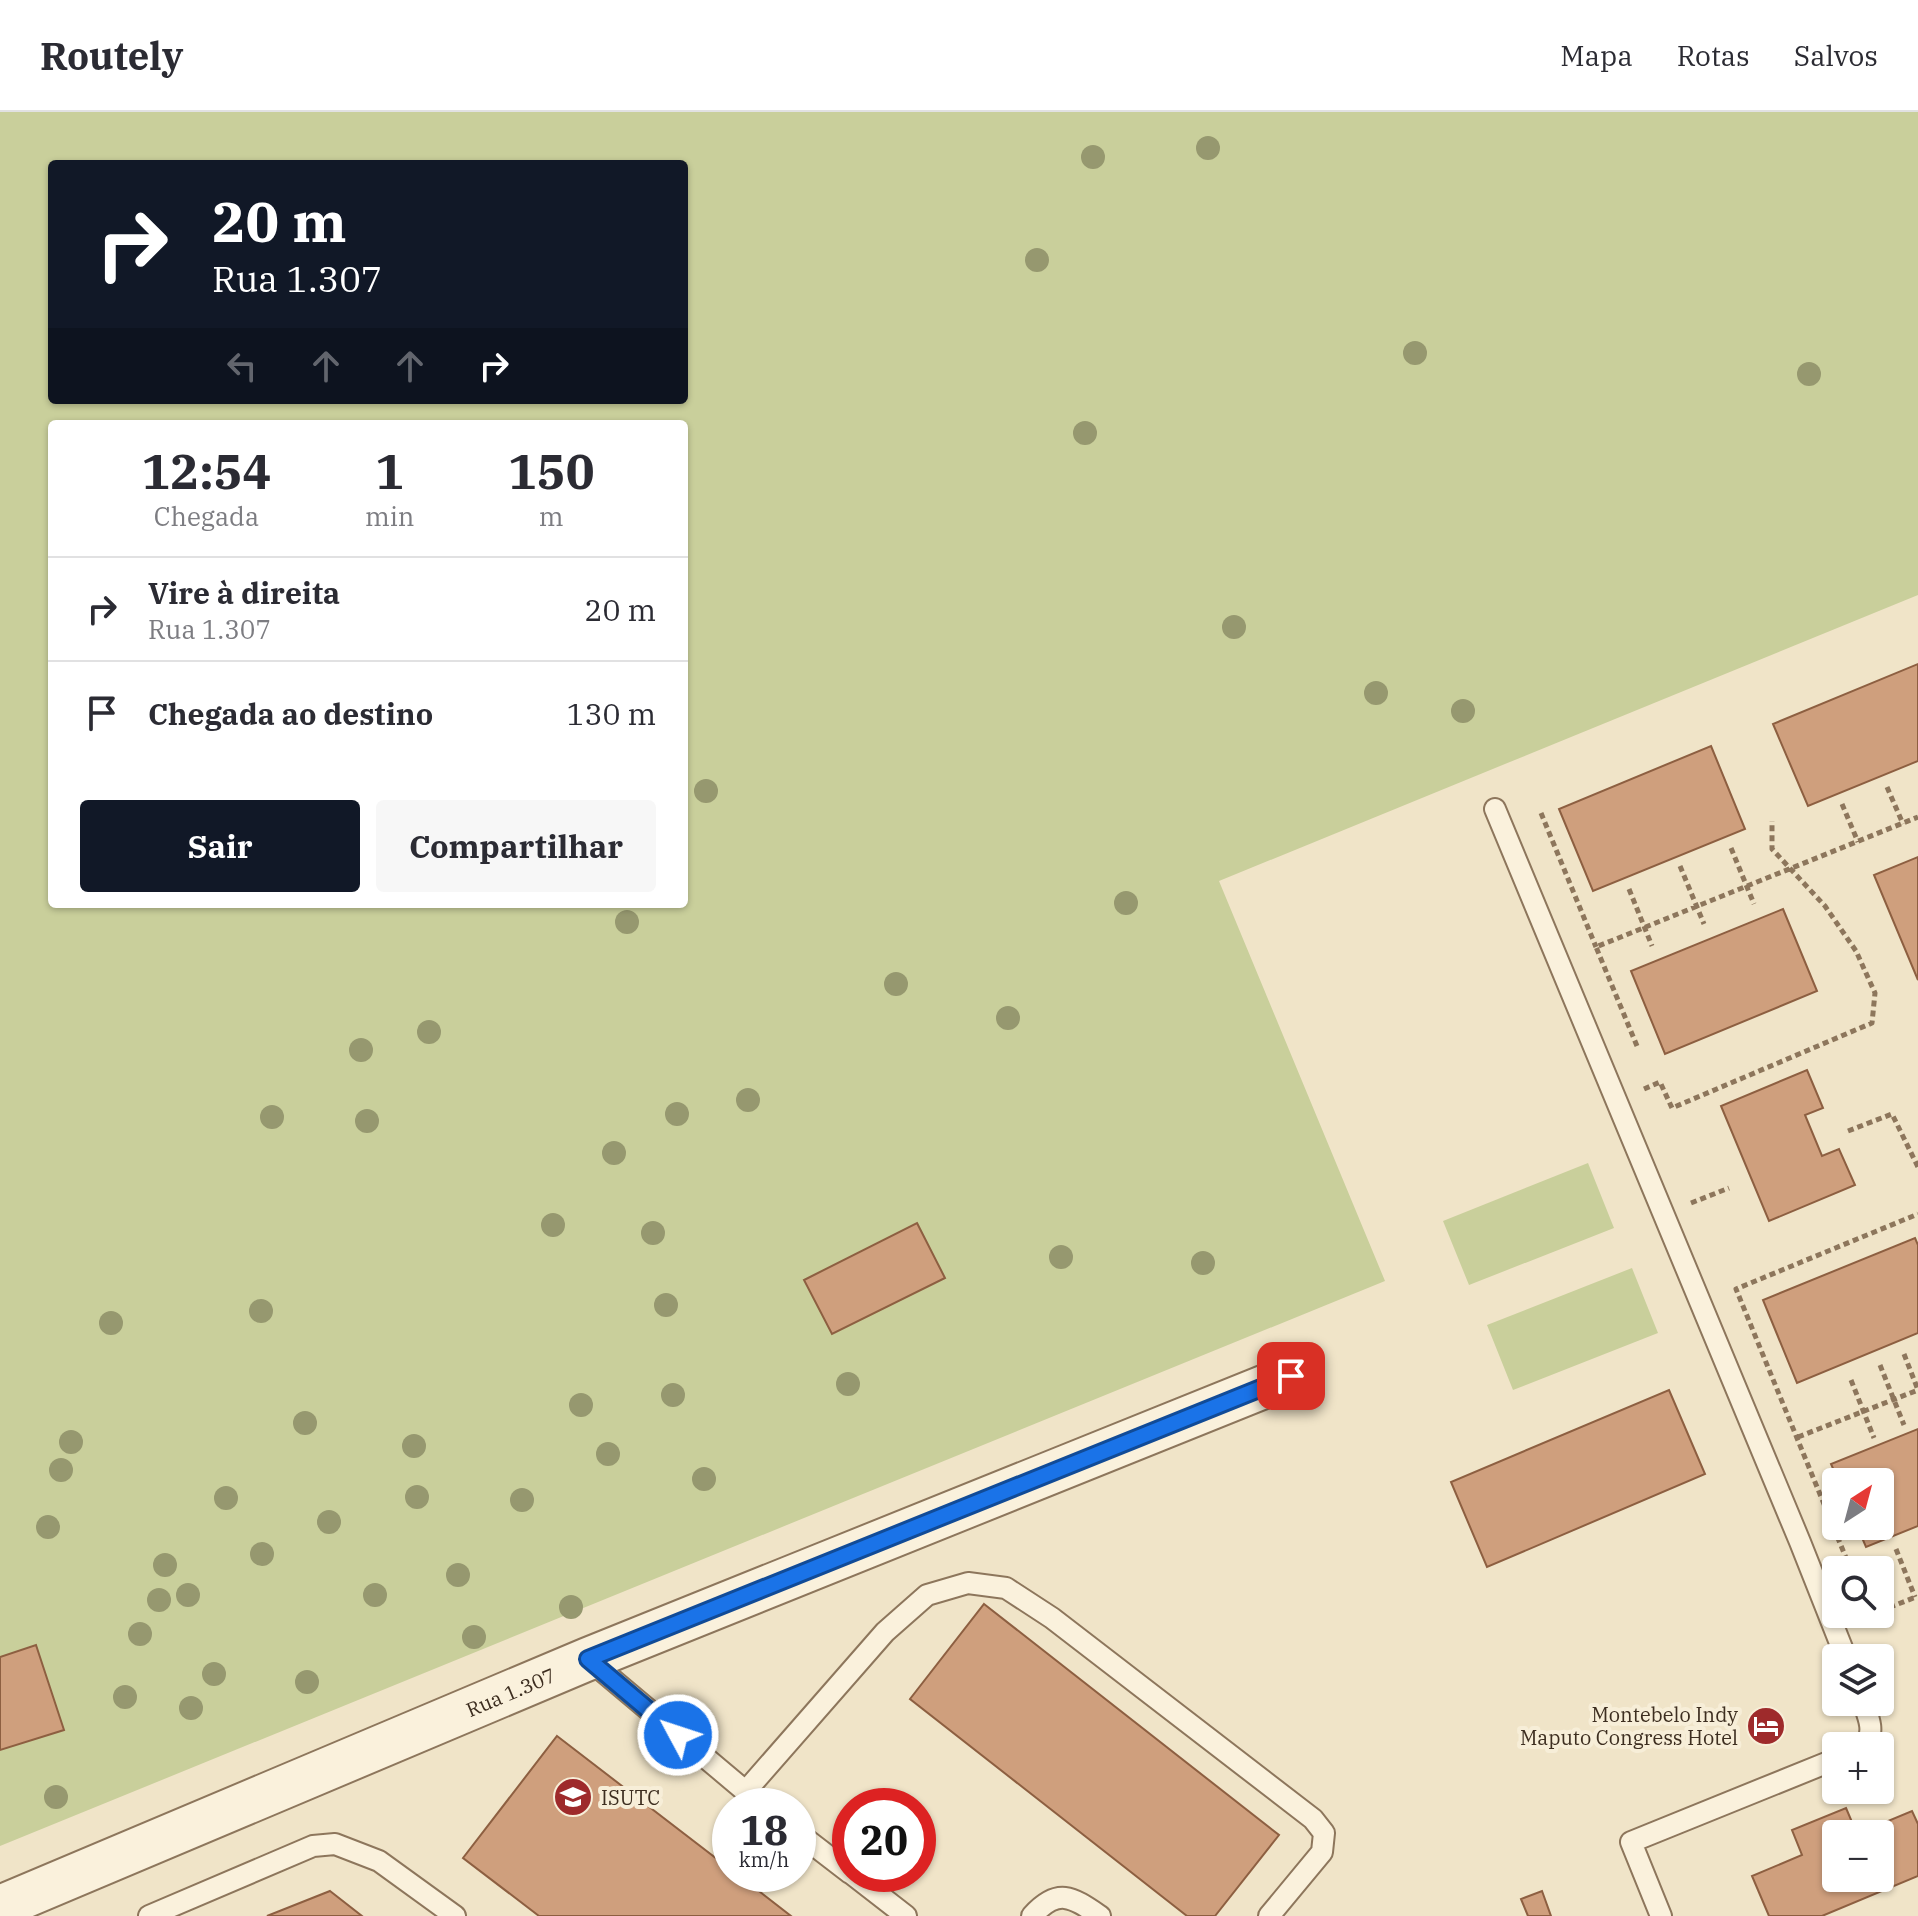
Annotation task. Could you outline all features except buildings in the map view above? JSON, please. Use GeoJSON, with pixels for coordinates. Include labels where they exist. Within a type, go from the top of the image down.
{"type":"FeatureCollection","features":[{"type":"Feature","properties":{"kind":"street","name":"Rua 1.307"},"geometry":{"type":"LineString","coordinates":[[0,1907],[588,1659],[1291,1376]]}},
{"type":"Feature","properties":{"kind":"lane"},"geometry":{"type":"LineString","coordinates":[[1495,809],[1840,1644]]}},
{"type":"Feature","properties":{"kind":"lane"},"geometry":{"type":"LineString","coordinates":[[748,1788],[885,1632],[927,1595],[968,1583],[1006,1588],[1052,1618],[1313,1819],[1324,1833],[1322,1852],[1269,1916]]}},
{"type":"Feature","properties":{"kind":"lane"},"geometry":{"type":"LineString","coordinates":[[588,1659],[740,1788]]}},
{"type":"Feature","properties":{"kind":"lane"},"geometry":{"type":"LineString","coordinates":[[1661,1916],[1631,1842],[1822,1765]]}},
{"type":"Feature","properties":{"kind":"lane"},"geometry":{"type":"LineString","coordinates":[[149,1916],[313,1846],[335,1844],[379,1861],[455,1916]]}},
{"type":"Feature","properties":{"kind":"lane"},"geometry":{"type":"LineString","coordinates":[[816,1847],[832,1859]]}},
{"type":"Feature","properties":{"kind":"lane"},"geometry":{"type":"LineString","coordinates":[[875,1892],[906,1916]]}},
{"type":"Feature","properties":{"kind":"lane"},"geometry":{"type":"LineString","coordinates":[[1032,1916],[1043,1903],[1060,1897],[1077,1900],[1100,1916]]}},
{"type":"Feature","properties":{"kind":"path"},"geometry":{"type":"LineString","coordinates":[[1887,787],[1903,824]]}},
{"type":"Feature","properties":{"kind":"path"},"geometry":{"type":"LineString","coordinates":[[1842,804],[1858,842]]}},
{"type":"Feature","properties":{"kind":"path"},"geometry":{"type":"LineString","coordinates":[[1541,813],[1637,1046]]}},
{"type":"Feature","properties":{"kind":"path"},"geometry":{"type":"LineString","coordinates":[[1596,947],[1918,817]]}},
{"type":"Feature","properties":{"kind":"path"},"geometry":{"type":"LineString","coordinates":[[1616,1101],[1660,1082],[1672,1108],[1872,1023],[1875,993],[1856,951],[1825,906],[1772,849],[1772,821]]}},
{"type":"Feature","properties":{"kind":"path"},"geometry":{"type":"LineString","coordinates":[[1731,848],[1754,904]]}},
{"type":"Feature","properties":{"kind":"path"},"geometry":{"type":"LineString","coordinates":[[1680,866],[1704,924]]}},
{"type":"Feature","properties":{"kind":"path"},"geometry":{"type":"LineString","coordinates":[[1629,889],[1652,946]]}},
{"type":"Feature","properties":{"kind":"path"},"geometry":{"type":"LineString","coordinates":[[1848,1131],[1892,1114],[1918,1167]]}},
{"type":"Feature","properties":{"kind":"path"},"geometry":{"type":"LineString","coordinates":[[1664,1213],[1729,1188]]}},
{"type":"Feature","properties":{"kind":"path"},"geometry":{"type":"LineString","coordinates":[[1845,1556],[1736,1289],[1918,1214]]}},
{"type":"Feature","properties":{"kind":"path"},"geometry":{"type":"LineString","coordinates":[[1798,1437],[1918,1390],[1904,1354]]}},
{"type":"Feature","properties":{"kind":"path"},"geometry":{"type":"LineString","coordinates":[[1880,1365],[1904,1425]]}},
{"type":"Feature","properties":{"kind":"path"},"geometry":{"type":"LineString","coordinates":[[1851,1380],[1874,1438]]}},
{"type":"Feature","properties":{"kind":"path"},"geometry":{"type":"LineString","coordinates":[[1894,1606],[1917,1597],[1896,1549]]}},
{"type":"Feature","properties":{"kind":"green space"},"geometry":{"type":"Polygon","coordinates":[[[0,112],[1918,112],[1918,595],[1219,881],[1385,1281],[0,1846],[0,112]]]}},
{"type":"Feature","properties":{"kind":"green space"},"geometry":{"type":"Polygon","coordinates":[[[1588,1163],[1614,1228],[1469,1285],[1443,1221],[1588,1163]]]}},
{"type":"Feature","properties":{"kind":"green space"},"geometry":{"type":"Polygon","coordinates":[[[1632,1268],[1658,1333],[1513,1390],[1487,1325],[1632,1268]]]}},
{"type":"Feature","properties":{"kind":"place","name":"Montebelo Indy Maputo Congress Hotel"},"geometry":{"type":"Point","coordinates":[1766,1726]}},
{"type":"Feature","properties":{"kind":"place","name":"ISUTC"},"geometry":{"type":"Point","coordinates":[573,1797]}},
{"type":"Feature","properties":{"kind":"route"},"geometry":{"type":"LineString","coordinates":[[678,1735],[588,1659],[1291,1376]]}}]}
